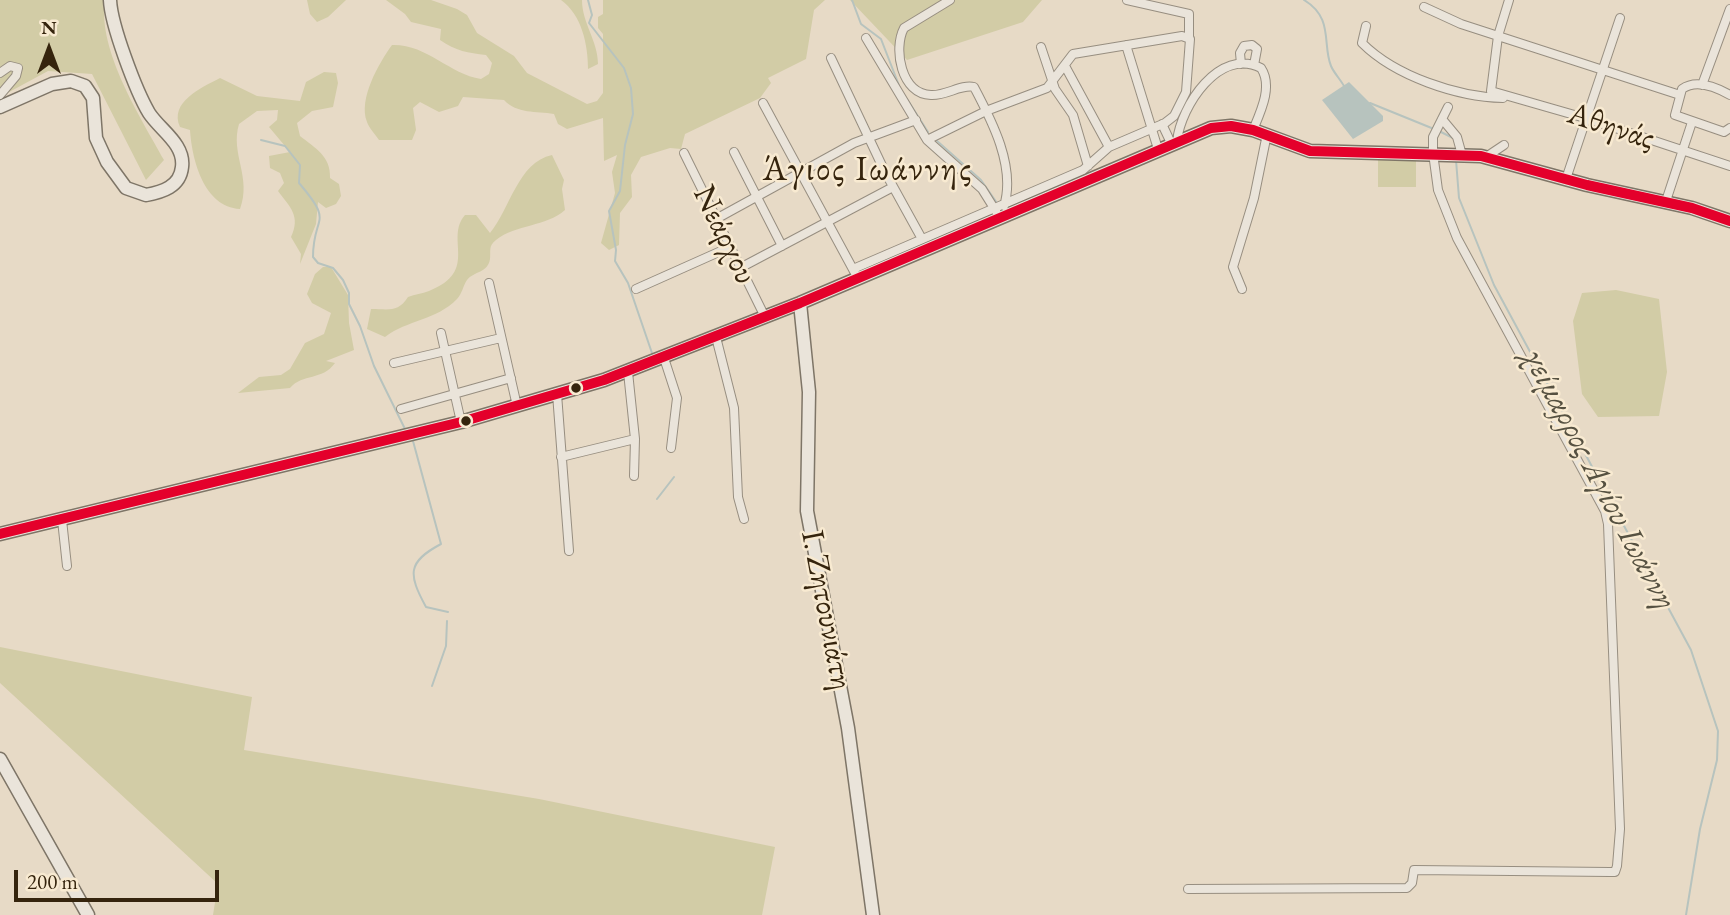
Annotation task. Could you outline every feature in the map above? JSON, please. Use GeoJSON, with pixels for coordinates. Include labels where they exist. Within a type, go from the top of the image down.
{"type":"FeatureCollection","features":[{"type":"Feature","properties":{"kind":"street"},"geometry":{"type":"LineString","coordinates":[[0,107],[52,84],[71,81],[85,86],[93,98],[97,143],[122,184],[135,193],[146,195],[172,186],[180,174],[181,156],[143,100],[114,23],[110,0]]}},
{"type":"Feature","properties":{"kind":"street"},"geometry":{"type":"LineString","coordinates":[[950,0],[909,23],[900,36],[902,69],[918,91],[936,95],[970,86],[976,90],[1008,174],[1005,204]]}},
{"type":"Feature","properties":{"kind":"street"},"geometry":{"type":"LineString","coordinates":[[0,534],[461,422],[628,372],[800,303],[922,239],[997,213],[1005,204],[1088,166],[1108,147],[1171,119],[1180,106],[1187,87],[1186,37],[1189,14],[1127,0]]}},
{"type":"Feature","properties":{"kind":"street"},"geometry":{"type":"LineString","coordinates":[[1498,36],[1509,0]]}},
{"type":"Feature","properties":{"kind":"street"},"geometry":{"type":"LineString","coordinates":[[1424,7],[1461,24],[1680,95]]}},
{"type":"Feature","properties":{"kind":"street"},"geometry":{"type":"LineString","coordinates":[[1702,85],[1730,9]]}},
{"type":"Feature","properties":{"kind":"street"},"geometry":{"type":"LineString","coordinates":[[1566,179],[1601,68],[1620,18]]}},
{"type":"Feature","properties":{"kind":"street"},"geometry":{"type":"LineString","coordinates":[[1366,26],[1362,43],[1384,61],[1450,91],[1471,97],[1516,98]]}},
{"type":"Feature","properties":{"kind":"street","name":"Αθηνάς"},"geometry":{"type":"LineString","coordinates":[[1498,36],[1492,91],[1585,118],[1730,166]]}},
{"type":"Feature","properties":{"kind":"street"},"geometry":{"type":"LineString","coordinates":[[927,140],[986,111],[1043,90],[1053,82],[1069,58],[1077,53],[1186,37]]}},
{"type":"Feature","properties":{"kind":"street"},"geometry":{"type":"LineString","coordinates":[[866,38],[927,140],[982,189],[997,213]]}},
{"type":"Feature","properties":{"kind":"street"},"geometry":{"type":"LineString","coordinates":[[1126,45],[1149,128],[1158,149]]}},
{"type":"Feature","properties":{"kind":"street"},"geometry":{"type":"LineString","coordinates":[[1241,64],[1240,53],[1244,46],[1252,45],[1257,49],[1254,65]]}},
{"type":"Feature","properties":{"kind":"street"},"geometry":{"type":"LineString","coordinates":[[1041,47],[1053,82],[1073,115],[1088,166]]}},
{"type":"Feature","properties":{"kind":"street"},"geometry":{"type":"LineString","coordinates":[[831,58],[893,187],[922,239]]}},
{"type":"Feature","properties":{"kind":"street"},"geometry":{"type":"LineString","coordinates":[[1174,142],[1183,117],[1198,91],[1220,72],[1241,64],[1254,65],[1264,72],[1267,86],[1253,130]]}},
{"type":"Feature","properties":{"kind":"street"},"geometry":{"type":"LineString","coordinates":[[0,73],[10,65],[18,68],[16,76],[0,95]]}},
{"type":"Feature","properties":{"kind":"street"},"geometry":{"type":"LineString","coordinates":[[1065,66],[1108,147]]}},
{"type":"Feature","properties":{"kind":"street"},"geometry":{"type":"LineString","coordinates":[[1730,95],[1702,85],[1687,85],[1680,95],[1675,115],[1724,132],[1730,128]]}},
{"type":"Feature","properties":{"kind":"street"},"geometry":{"type":"LineString","coordinates":[[763,103],[855,273]]}},
{"type":"Feature","properties":{"kind":"street"},"geometry":{"type":"LineString","coordinates":[[1188,889],[1407,888],[1412,883],[1414,870],[1615,872],[1617,866],[1620,829],[1605,511],[1457,238],[1438,190],[1439,126],[1448,107]]}},
{"type":"Feature","properties":{"kind":"street"},"geometry":{"type":"LineString","coordinates":[[716,219],[868,136],[915,120]]}},
{"type":"Feature","properties":{"kind":"street"},"geometry":{"type":"LineString","coordinates":[[1666,201],[1692,122]]}},
{"type":"Feature","properties":{"kind":"street"},"geometry":{"type":"LineString","coordinates":[[1162,124],[1174,142]]}},
{"type":"Feature","properties":{"kind":"street"},"geometry":{"type":"LineString","coordinates":[[1439,126],[1458,137],[1462,155]]}},
{"type":"Feature","properties":{"kind":"street"},"geometry":{"type":"LineString","coordinates":[[855,273],[997,213],[1218,127],[1253,130],[1312,151],[1481,156],[1566,179],[1666,201],[1730,221]]}},
{"type":"Feature","properties":{"kind":"street"},"geometry":{"type":"LineString","coordinates":[[1242,289],[1233,267],[1254,198],[1267,134]]}},
{"type":"Feature","properties":{"kind":"street"},"geometry":{"type":"LineString","coordinates":[[1481,156],[1504,145]]}},
{"type":"Feature","properties":{"kind":"street","name":"Νεάρχου"},"geometry":{"type":"LineString","coordinates":[[684,152],[765,317]]}},
{"type":"Feature","properties":{"kind":"street"},"geometry":{"type":"LineString","coordinates":[[734,152],[782,246]]}},
{"type":"Feature","properties":{"kind":"street"},"geometry":{"type":"LineString","coordinates":[[734,281],[782,246],[893,187]]}},
{"type":"Feature","properties":{"kind":"street"},"geometry":{"type":"LineString","coordinates":[[636,289],[730,247]]}},
{"type":"Feature","properties":{"kind":"street"},"geometry":{"type":"LineString","coordinates":[[489,283],[517,406]]}},
{"type":"Feature","properties":{"kind":"street","name":"Ι. Ζητουνιάτη"},"geometry":{"type":"LineString","coordinates":[[800,303],[809,392],[807,511],[848,727],[873,915]]}},
{"type":"Feature","properties":{"kind":"street"},"geometry":{"type":"LineString","coordinates":[[441,333],[461,422]]}},
{"type":"Feature","properties":{"kind":"street"},"geometry":{"type":"LineString","coordinates":[[716,337],[734,408],[738,497],[744,519]]}},
{"type":"Feature","properties":{"kind":"street"},"geometry":{"type":"LineString","coordinates":[[394,363],[501,338]]}},
{"type":"Feature","properties":{"kind":"street"},"geometry":{"type":"LineString","coordinates":[[664,358],[677,398],[671,448]]}},
{"type":"Feature","properties":{"kind":"street"},"geometry":{"type":"LineString","coordinates":[[628,372],[635,439],[634,476]]}},
{"type":"Feature","properties":{"kind":"street"},"geometry":{"type":"LineString","coordinates":[[401,409],[510,378]]}},
{"type":"Feature","properties":{"kind":"street"},"geometry":{"type":"LineString","coordinates":[[557,394],[569,551]]}},
{"type":"Feature","properties":{"kind":"street"},"geometry":{"type":"LineString","coordinates":[[561,457],[635,439]]}},
{"type":"Feature","properties":{"kind":"street"},"geometry":{"type":"LineString","coordinates":[[62,520],[67,566]]}},
{"type":"Feature","properties":{"kind":"street"},"geometry":{"type":"LineString","coordinates":[[0,759],[88,915]]}},
{"type":"Feature","properties":{"kind":"shaded area"},"geometry":{"type":"Polygon","coordinates":[[[0,0],[105,0],[104,20],[114,62],[133,104],[164,160],[146,180],[92,74],[48,71],[0,97],[0,0]]]}},
{"type":"Feature","properties":{"kind":"shaded area"},"geometry":{"type":"Polygon","coordinates":[[[307,0],[346,0],[328,17],[317,22],[310,14],[307,0]]]}},
{"type":"Feature","properties":{"kind":"shaded area"},"geometry":{"type":"Polygon","coordinates":[[[386,0],[431,0],[457,9],[467,15],[477,33],[514,56],[527,73],[587,104],[597,101],[603,93],[603,34],[598,28],[598,17],[603,14],[603,0],[825,0],[814,10],[806,59],[768,78],[771,83],[760,98],[685,134],[681,149],[670,148],[641,157],[631,175],[632,197],[620,213],[619,245],[609,250],[601,243],[615,193],[612,172],[617,155],[604,161],[603,118],[567,129],[558,124],[554,114],[521,110],[504,100],[463,97],[458,106],[439,112],[420,102],[413,108],[416,130],[412,140],[379,140],[367,122],[365,103],[376,71],[392,45],[416,49],[469,76],[481,79],[489,74],[492,63],[486,55],[462,51],[446,44],[440,40],[441,29],[411,22],[386,0]]]}},
{"type":"Feature","properties":{"kind":"shaded area"},"geometry":{"type":"Polygon","coordinates":[[[561,0],[582,0],[598,64],[588,69],[587,50],[579,22],[561,0]]]}},
{"type":"Feature","properties":{"kind":"shaded area"},"geometry":{"type":"Polygon","coordinates":[[[850,0],[1042,0],[1023,22],[907,60],[850,0]]]}},
{"type":"Feature","properties":{"kind":"shaded area"},"geometry":{"type":"Polygon","coordinates":[[[324,72],[336,73],[338,83],[333,107],[312,111],[297,123],[300,136],[325,158],[330,178],[339,184],[341,196],[336,204],[326,208],[318,202],[316,224],[300,264],[301,254],[291,237],[294,217],[278,191],[284,183],[280,173],[270,168],[269,156],[290,152],[269,127],[277,120],[278,110],[257,111],[239,124],[237,145],[244,186],[240,209],[217,200],[202,180],[190,130],[180,127],[179,110],[189,97],[220,78],[257,96],[300,101],[306,82],[324,72]]]}},
{"type":"Feature","properties":{"kind":"shaded area"},"geometry":{"type":"Polygon","coordinates":[[[1349,82],[1383,116],[1383,121],[1353,139],[1322,100],[1349,82]]]}},
{"type":"Feature","properties":{"kind":"shaded area"},"geometry":{"type":"Polygon","coordinates":[[[552,155],[564,180],[562,189],[565,210],[549,220],[513,231],[493,242],[487,267],[467,280],[460,295],[449,306],[385,337],[367,329],[371,309],[396,308],[408,297],[444,283],[453,274],[457,264],[458,234],[465,215],[476,215],[490,233],[523,176],[540,159],[552,155]]]}},
{"type":"Feature","properties":{"kind":"shaded area"},"geometry":{"type":"Polygon","coordinates":[[[1378,159],[1416,159],[1416,187],[1378,187],[1378,159]]]}},
{"type":"Feature","properties":{"kind":"shaded area"},"geometry":{"type":"Polygon","coordinates":[[[323,267],[331,267],[348,295],[354,350],[326,361],[335,363],[330,369],[301,380],[290,388],[238,393],[259,377],[281,375],[290,369],[305,343],[324,334],[331,313],[312,303],[307,294],[315,274],[323,267]]]}},
{"type":"Feature","properties":{"kind":"shaded area"},"geometry":{"type":"Polygon","coordinates":[[[1616,290],[1659,299],[1667,372],[1659,416],[1598,417],[1582,394],[1573,321],[1582,293],[1616,290]]]}},
{"type":"Feature","properties":{"kind":"shaded area"},"geometry":{"type":"Polygon","coordinates":[[[0,647],[252,697],[244,750],[539,799],[775,847],[762,915],[213,915],[218,884],[0,683],[0,647]]]}},
{"type":"Feature","properties":{"kind":"waterway"},"geometry":{"type":"LineString","coordinates":[[588,0],[592,15],[589,23],[624,68],[631,88],[633,114],[625,145],[620,191],[609,211],[616,250],[615,261],[628,283],[653,356]]}},
{"type":"Feature","properties":{"kind":"waterway"},"geometry":{"type":"LineString","coordinates":[[852,0],[861,24],[881,39],[900,88]]}},
{"type":"Feature","properties":{"kind":"waterway"},"geometry":{"type":"LineString","coordinates":[[1304,0],[1320,15],[1328,58],[1344,86]]}},
{"type":"Feature","properties":{"kind":"waterway"},"geometry":{"type":"LineString","coordinates":[[907,99],[928,132]]}},
{"type":"Feature","properties":{"kind":"waterway","name":"χείμαρρος Αγίου Ιωάννη"},"geometry":{"type":"LineString","coordinates":[[1370,103],[1434,129]]}},
{"type":"Feature","properties":{"kind":"waterway","name":"χείμαρρος Αγίου Ιωάννη"},"geometry":{"type":"LineString","coordinates":[[1439,131],[1453,138]]}},
{"type":"Feature","properties":{"kind":"waterway"},"geometry":{"type":"LineString","coordinates":[[261,140],[285,146],[300,165],[299,183],[316,206],[320,220],[313,257],[318,263],[333,268],[343,280],[349,293],[349,304],[374,366],[405,429]]}},
{"type":"Feature","properties":{"kind":"waterway"},"geometry":{"type":"LineString","coordinates":[[936,140],[981,180],[997,203]]}},
{"type":"Feature","properties":{"kind":"waterway","name":"χείμαρρος Αγίου Ιωάννη"},"geometry":{"type":"LineString","coordinates":[[1456,160],[1459,198],[1494,285],[1691,650],[1718,731],[1717,760],[1700,829],[1686,915]]}},
{"type":"Feature","properties":{"kind":"waterway"},"geometry":{"type":"LineString","coordinates":[[413,441],[441,544],[417,563],[414,577],[426,607],[448,612]]}},
{"type":"Feature","properties":{"kind":"waterway"},"geometry":{"type":"LineString","coordinates":[[657,499],[674,477]]}},
{"type":"Feature","properties":{"kind":"waterway"},"geometry":{"type":"LineString","coordinates":[[432,686],[446,646],[447,621]]}},
{"type":"Feature","properties":{"kind":"transit line"},"geometry":{"type":"LineString","coordinates":[[0,534],[461,422],[604,380],[800,303],[1211,128],[1231,126],[1253,130],[1310,151],[1481,156],[1587,185],[1692,208],[1730,221]]}},
{"type":"Feature","properties":{"kind":"district","name":"Άγιος Ιωάννης"},"geometry":{"type":"Point","coordinates":[868,170]}}]}
